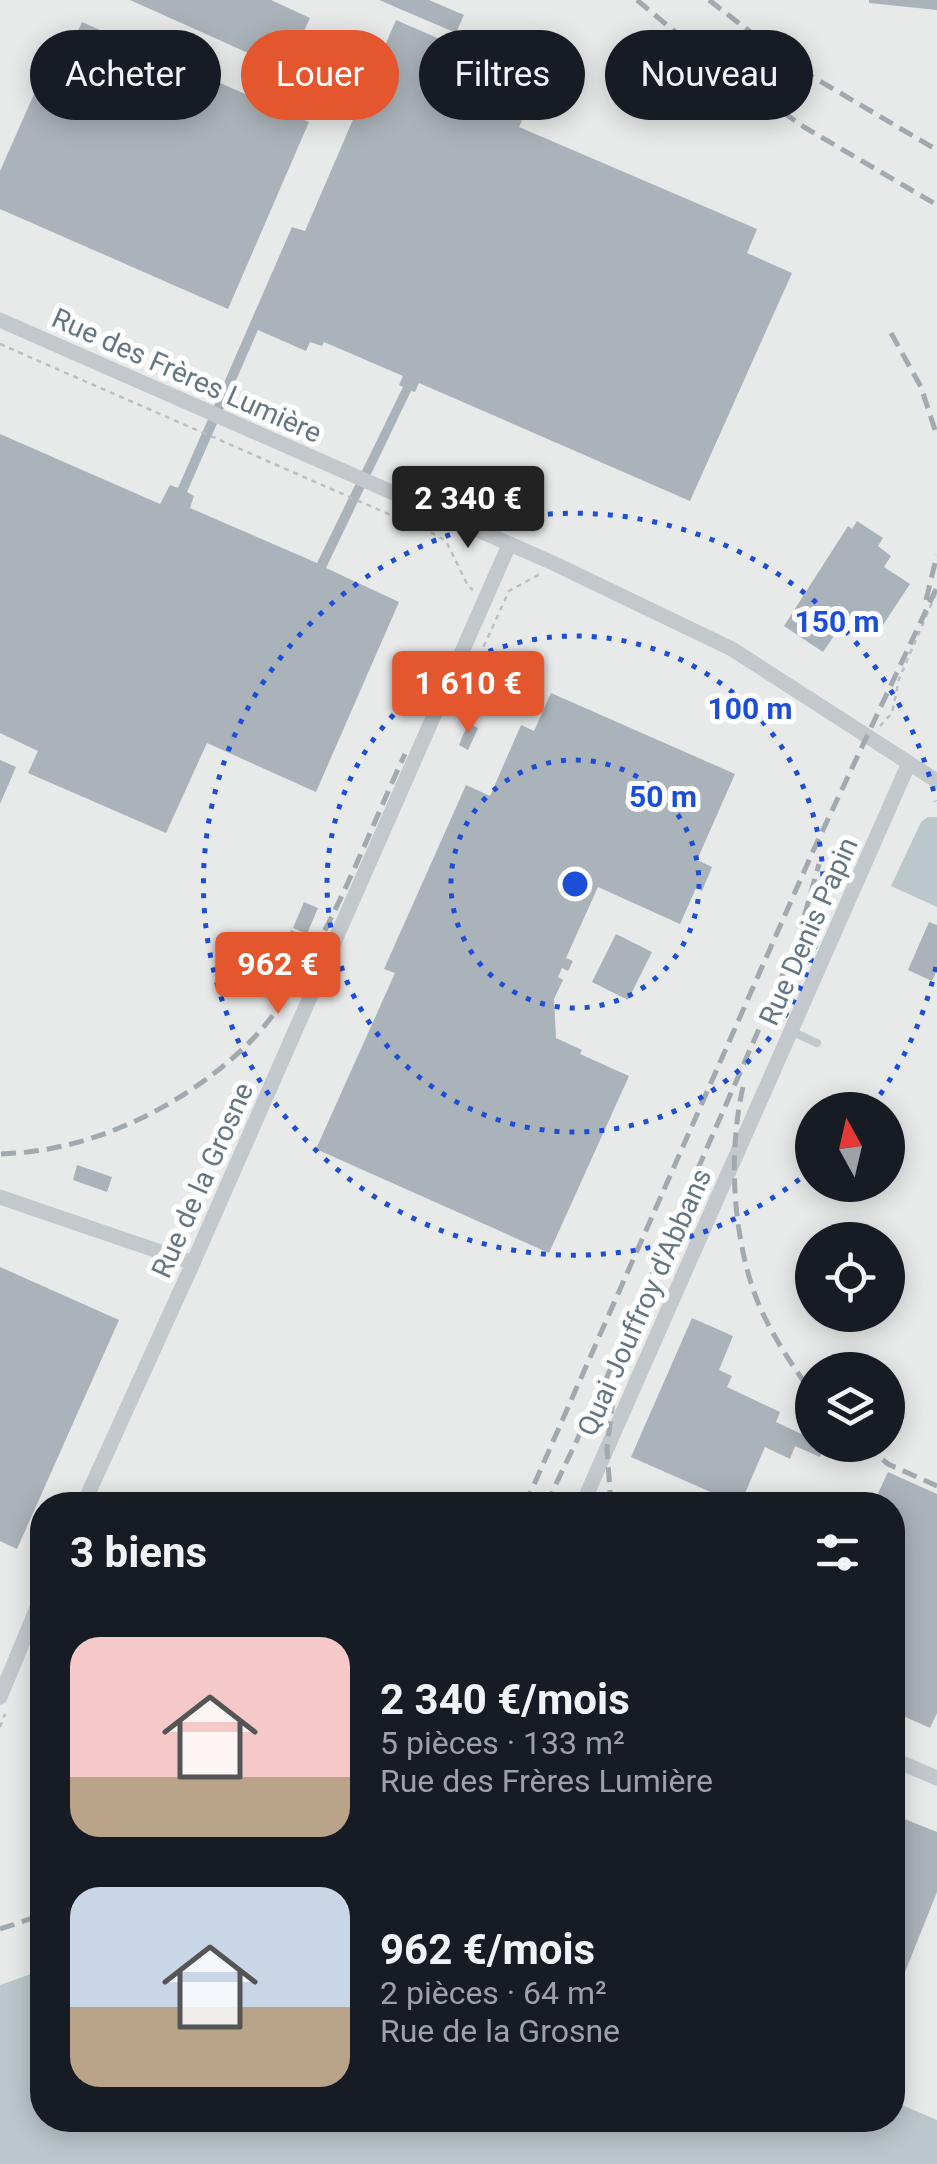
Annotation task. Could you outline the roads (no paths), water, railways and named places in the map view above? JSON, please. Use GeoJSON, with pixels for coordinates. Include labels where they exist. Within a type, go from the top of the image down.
{"type":"FeatureCollection","features":[{"type":"Feature","properties":{"kind":"street","name":"Rue des Frères Lumière"},"geometry":{"type":"LineString","coordinates":[[0,320],[510,545],[732,649],[937,780]]}},
{"type":"Feature","properties":{"kind":"street","name":"Rue de la Grosne"},"geometry":{"type":"LineString","coordinates":[[89,1492],[510,545]]}},
{"type":"Feature","properties":{"kind":"street","name":"Rue Denis Papin"},"geometry":{"type":"LineString","coordinates":[[752,1119],[910,763]]}},
{"type":"Feature","properties":{"kind":"street","name":"Quai Jouffroy d'Abbans"},"geometry":{"type":"LineString","coordinates":[[588,1492],[752,1119]]}},
{"type":"Feature","properties":{"kind":"street"},"geometry":{"type":"LineString","coordinates":[[0,1196],[193,1263]]}},
{"type":"Feature","properties":{"kind":"street"},"geometry":{"type":"LineString","coordinates":[[0,1697],[30,1625]]}},
{"type":"Feature","properties":{"kind":"street"},"geometry":{"type":"LineString","coordinates":[[905,1764],[937,1778]]}},
{"type":"Feature","properties":{"kind":"lane"},"geometry":{"type":"LineString","coordinates":[[791,1031],[817,1044]]}},
{"type":"Feature","properties":{"kind":"railway"},"geometry":{"type":"LineString","coordinates":[[637,0],[710,61],[804,127],[937,205]]}},
{"type":"Feature","properties":{"kind":"railway"},"geometry":{"type":"LineString","coordinates":[[709,0],[796,67],[937,150]]}},
{"type":"Feature","properties":{"kind":"railway"},"geometry":{"type":"LineString","coordinates":[[891,333],[921,387],[937,436]]}},
{"type":"Feature","properties":{"kind":"railway"},"geometry":{"type":"LineString","coordinates":[[926,600],[937,555]]}},
{"type":"Feature","properties":{"kind":"railway"},"geometry":{"type":"LineString","coordinates":[[531,1492],[814,849],[937,587]]}},
{"type":"Feature","properties":{"kind":"railway"},"geometry":{"type":"LineString","coordinates":[[1,1154],[57,1147],[128,1124],[193,1089],[249,1043],[283,1001],[323,934],[405,754]]}},
{"type":"Feature","properties":{"kind":"railway"},"geometry":{"type":"LineString","coordinates":[[552,1492],[606,1379],[797,942],[819,864]]}},
{"type":"Feature","properties":{"kind":"railway"},"geometry":{"type":"LineString","coordinates":[[743,1087],[734,1161],[740,1237],[757,1300],[795,1368]]}},
{"type":"Feature","properties":{"kind":"railway"},"geometry":{"type":"LineString","coordinates":[[610,1492],[607,1448],[616,1376]]}},
{"type":"Feature","properties":{"kind":"railway"},"geometry":{"type":"LineString","coordinates":[[886,1462],[937,1486]]}},
{"type":"Feature","properties":{"kind":"railway"},"geometry":{"type":"LineString","coordinates":[[0,1929],[30,1919]]}}]}
